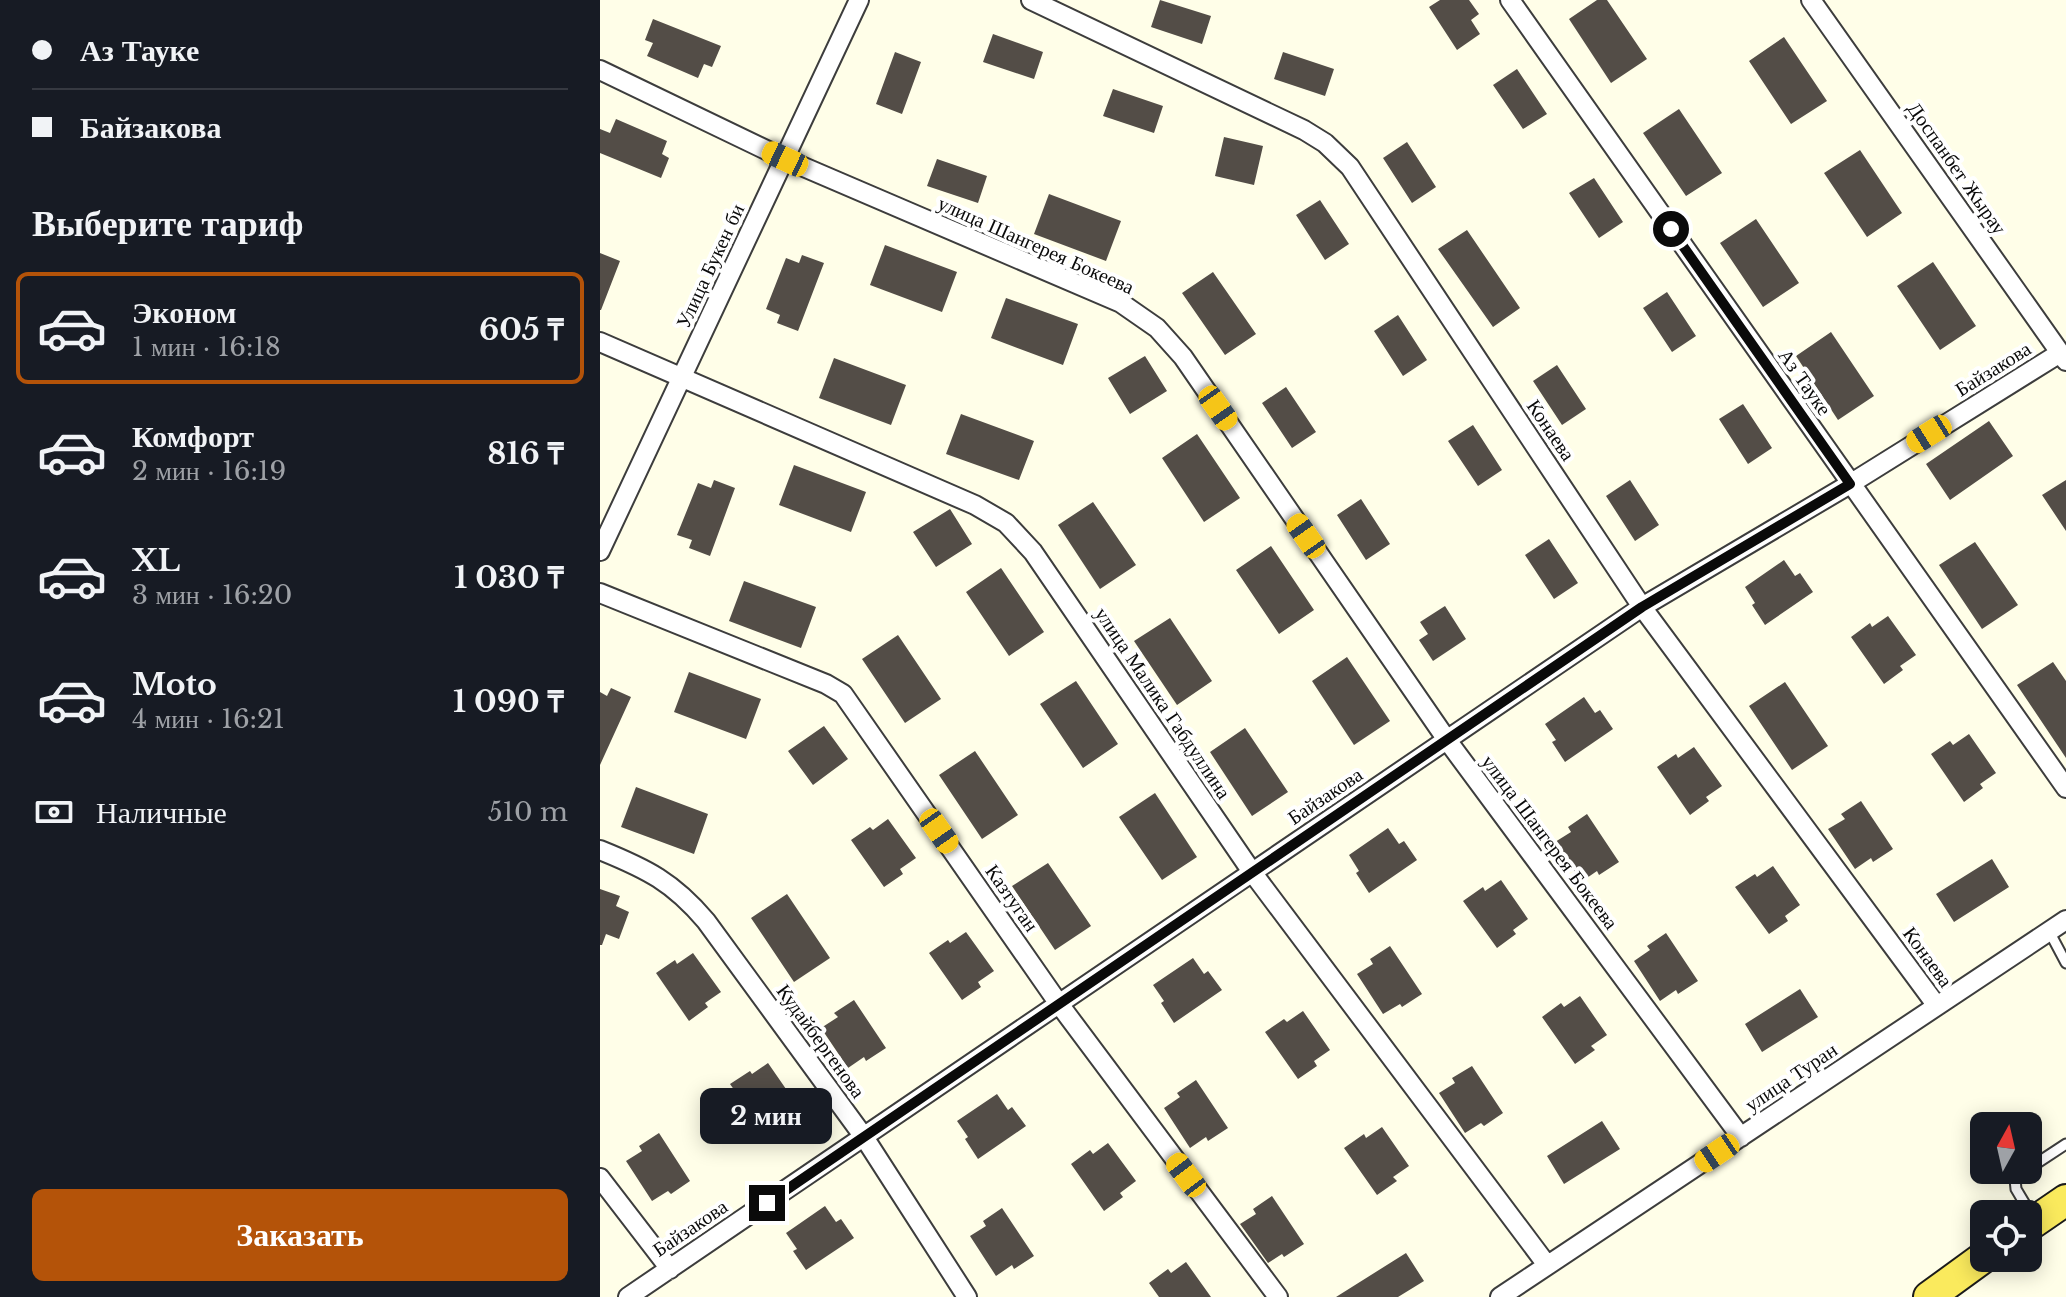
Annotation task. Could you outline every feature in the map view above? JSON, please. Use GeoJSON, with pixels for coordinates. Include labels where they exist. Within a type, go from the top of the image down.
{"type":"FeatureCollection","features":[{"type":"Feature","properties":{"kind":"main road"},"geometry":{"type":"LineString","coordinates":[[2042,1216],[2066,1200]]}},
{"type":"Feature","properties":{"kind":"main road"},"geometry":{"type":"LineString","coordinates":[[1929,1297],[1970,1267]]}},
{"type":"Feature","properties":{"kind":"street","name":"Улица Букен би"},"geometry":{"type":"LineString","coordinates":[[600,551],[859,0]]}},
{"type":"Feature","properties":{"kind":"street","name":"Конаева"},"geometry":{"type":"LineString","coordinates":[[1031,0],[1304,130],[1325,143],[1350,167],[1642,607],[1937,1006]]}},
{"type":"Feature","properties":{"kind":"street","name":"Аз Тауке"},"geometry":{"type":"LineString","coordinates":[[1510,0],[2066,788]]}},
{"type":"Feature","properties":{"kind":"street","name":"Доспанбет Жырау"},"geometry":{"type":"LineString","coordinates":[[1811,0],[2063,357]]}},
{"type":"Feature","properties":{"kind":"street","name":"улица Шангерея Бокеева"},"geometry":{"type":"LineString","coordinates":[[600,70],[785,159],[1121,303],[1157,328],[1183,357],[1447,740],[1741,1137]]}},
{"type":"Feature","properties":{"kind":"street","name":"улица Малика Габдуллина"},"geometry":{"type":"LineString","coordinates":[[600,342],[975,505],[1006,523],[1033,552],[1252,872],[1547,1265]]}},
{"type":"Feature","properties":{"kind":"street","name":"Байзакова"},"geometry":{"type":"LineString","coordinates":[[628,1297],[1642,607],[2063,357]]}},
{"type":"Feature","properties":{"kind":"street","name":"Казтуган"},"geometry":{"type":"LineString","coordinates":[[600,593],[826,684],[843,694],[1059,1004],[1278,1297]]}},
{"type":"Feature","properties":{"kind":"street","name":"Кудайбергенова"},"geometry":{"type":"LineString","coordinates":[[600,850],[642,867],[683,894],[864,1137],[967,1297]]}},
{"type":"Feature","properties":{"kind":"street","name":"улица Туран"},"geometry":{"type":"LineString","coordinates":[[1500,1297],[2066,920]]}},
{"type":"Feature","properties":{"kind":"street"},"geometry":{"type":"LineString","coordinates":[[600,1178],[670,1269]]}},
{"type":"Feature","properties":{"kind":"lane"},"geometry":{"type":"LineString","coordinates":[[2049,931],[2066,963]]}},
{"type":"Feature","properties":{"kind":"lane"},"geometry":{"type":"LineString","coordinates":[[2042,1160],[2066,1144]]}},
{"type":"Feature","properties":{"kind":"building"},"geometry":{"type":"Polygon","coordinates":[[[1160,0],[1211,16],[1202,44],[1151,27],[1160,0]]]}},
{"type":"Feature","properties":{"kind":"building"},"geometry":{"type":"Polygon","coordinates":[[[1440,0],[1469,0],[1479,14],[1471,20],[1480,34],[1457,50],[1429,7],[1440,0]]]}},
{"type":"Feature","properties":{"kind":"building"},"geometry":{"type":"Polygon","coordinates":[[[1597,0],[1607,0],[1647,59],[1611,83],[1569,19],[1597,0]]]}},
{"type":"Feature","properties":{"kind":"building"},"geometry":{"type":"Polygon","coordinates":[[[653,19],[721,46],[712,67],[704,64],[698,78],[647,56],[653,43],[645,40],[653,19]]]}},
{"type":"Feature","properties":{"kind":"building"},"geometry":{"type":"Polygon","coordinates":[[[993,34],[1043,52],[1034,79],[983,62],[993,34]]]}},
{"type":"Feature","properties":{"kind":"building"},"geometry":{"type":"Polygon","coordinates":[[[1784,37],[1827,101],[1791,124],[1749,61],[1784,37]]]}},
{"type":"Feature","properties":{"kind":"building"},"geometry":{"type":"Polygon","coordinates":[[[895,52],[921,62],[902,114],[876,104],[895,52]]]}},
{"type":"Feature","properties":{"kind":"building"},"geometry":{"type":"Polygon","coordinates":[[[1283,52],[1334,69],[1325,96],[1274,79],[1283,52]]]}},
{"type":"Feature","properties":{"kind":"building"},"geometry":{"type":"Polygon","coordinates":[[[1517,69],[1547,114],[1523,129],[1493,85],[1517,69]]]}},
{"type":"Feature","properties":{"kind":"building"},"geometry":{"type":"Polygon","coordinates":[[[1113,89],[1163,106],[1154,133],[1103,116],[1113,89]]]}},
{"type":"Feature","properties":{"kind":"building"},"geometry":{"type":"Polygon","coordinates":[[[1679,109],[1722,173],[1686,196],[1643,133],[1679,109]]]}},
{"type":"Feature","properties":{"kind":"building"},"geometry":{"type":"Polygon","coordinates":[[[616,119],[667,141],[662,154],[669,158],[661,178],[600,153],[600,129],[610,133],[616,119]]]}},
{"type":"Feature","properties":{"kind":"building"},"geometry":{"type":"Polygon","coordinates":[[[1224,137],[1263,146],[1254,185],[1215,176],[1224,137]]]}},
{"type":"Feature","properties":{"kind":"building"},"geometry":{"type":"Polygon","coordinates":[[[1407,142],[1436,187],[1412,203],[1383,158],[1407,142]]]}},
{"type":"Feature","properties":{"kind":"building"},"geometry":{"type":"Polygon","coordinates":[[[1860,150],[1902,213],[1867,237],[1824,173],[1860,150]]]}},
{"type":"Feature","properties":{"kind":"building"},"geometry":{"type":"Polygon","coordinates":[[[937,159],[987,176],[978,203],[927,186],[937,159]]]}},
{"type":"Feature","properties":{"kind":"building"},"geometry":{"type":"Polygon","coordinates":[[[1594,178],[1623,222],[1599,238],[1569,193],[1594,178]]]}},
{"type":"Feature","properties":{"kind":"building"},"geometry":{"type":"Polygon","coordinates":[[[1049,194],[1121,221],[1106,261],[1034,234],[1049,194]]]}},
{"type":"Feature","properties":{"kind":"building"},"geometry":{"type":"Polygon","coordinates":[[[1320,200],[1349,244],[1325,260],[1296,215],[1320,200]]]}},
{"type":"Feature","properties":{"kind":"building"},"geometry":{"type":"Polygon","coordinates":[[[1756,219],[1799,283],[1763,307],[1720,243],[1756,219]]]}},
{"type":"Feature","properties":{"kind":"building"},"geometry":{"type":"Polygon","coordinates":[[[1467,230],[1520,308],[1493,327],[1438,249],[1467,230]]]}},
{"type":"Feature","properties":{"kind":"building"},"geometry":{"type":"Polygon","coordinates":[[[885,245],[957,272],[942,312],[870,285],[885,245]]]}},
{"type":"Feature","properties":{"kind":"building"},"geometry":{"type":"Polygon","coordinates":[[[600,253],[620,261],[601,310],[600,310],[600,253]]]}},
{"type":"Feature","properties":{"kind":"building"},"geometry":{"type":"Polygon","coordinates":[[[802,255],[824,263],[798,331],[777,323],[780,315],[766,309],[786,258],[799,263],[802,255]]]}},
{"type":"Feature","properties":{"kind":"building"},"geometry":{"type":"Polygon","coordinates":[[[1933,262],[1976,326],[1940,350],[1897,286],[1933,262]]]}},
{"type":"Feature","properties":{"kind":"building"},"geometry":{"type":"Polygon","coordinates":[[[1213,272],[1256,334],[1225,355],[1182,293],[1213,272]]]}},
{"type":"Feature","properties":{"kind":"building"},"geometry":{"type":"Polygon","coordinates":[[[1667,292],[1696,336],[1672,352],[1643,308],[1667,292]]]}},
{"type":"Feature","properties":{"kind":"building"},"geometry":{"type":"Polygon","coordinates":[[[1006,298],[1078,324],[1063,365],[991,338],[1006,298]]]}},
{"type":"Feature","properties":{"kind":"building"},"geometry":{"type":"Polygon","coordinates":[[[1398,315],[1427,360],[1403,376],[1374,331],[1398,315]]]}},
{"type":"Feature","properties":{"kind":"building"},"geometry":{"type":"Polygon","coordinates":[[[1831,332],[1874,396],[1838,420],[1796,356],[1831,332]]]}},
{"type":"Feature","properties":{"kind":"building"},"geometry":{"type":"Polygon","coordinates":[[[1145,356],[1167,391],[1130,414],[1108,378],[1145,356]]]}},
{"type":"Feature","properties":{"kind":"building"},"geometry":{"type":"Polygon","coordinates":[[[834,358],[906,385],[891,425],[819,398],[834,358]]]}},
{"type":"Feature","properties":{"kind":"building"},"geometry":{"type":"Polygon","coordinates":[[[1557,365],[1586,409],[1562,425],[1533,381],[1557,365]]]}},
{"type":"Feature","properties":{"kind":"building"},"geometry":{"type":"Polygon","coordinates":[[[1286,387],[1316,432],[1292,448],[1262,403],[1286,387]]]}},
{"type":"Feature","properties":{"kind":"building"},"geometry":{"type":"Polygon","coordinates":[[[1743,404],[1772,448],[1748,464],[1719,419],[1743,404]]]}},
{"type":"Feature","properties":{"kind":"building"},"geometry":{"type":"Polygon","coordinates":[[[961,414],[1034,441],[1019,480],[946,454],[961,414]]]}},
{"type":"Feature","properties":{"kind":"building"},"geometry":{"type":"Polygon","coordinates":[[[1989,421],[2013,456],[1950,500],[1926,464],[1989,421]]]}},
{"type":"Feature","properties":{"kind":"building"},"geometry":{"type":"Polygon","coordinates":[[[1473,425],[1502,470],[1478,486],[1448,441],[1473,425]]]}},
{"type":"Feature","properties":{"kind":"building"},"geometry":{"type":"Polygon","coordinates":[[[1197,434],[1240,498],[1204,522],[1162,458],[1197,434]]]}},
{"type":"Feature","properties":{"kind":"building"},"geometry":{"type":"Polygon","coordinates":[[[794,465],[866,492],[851,532],[779,505],[794,465]]]}},
{"type":"Feature","properties":{"kind":"building"},"geometry":{"type":"Polygon","coordinates":[[[714,480],[735,488],[710,556],[689,548],[692,540],[677,535],[698,483],[711,488],[714,480]]]}},
{"type":"Feature","properties":{"kind":"building"},"geometry":{"type":"Polygon","coordinates":[[[1630,480],[1659,525],[1635,541],[1606,496],[1630,480]]]}},
{"type":"Feature","properties":{"kind":"building"},"geometry":{"type":"Polygon","coordinates":[[[2066,480],[2066,531],[2042,495],[2066,480]]]}},
{"type":"Feature","properties":{"kind":"building"},"geometry":{"type":"Polygon","coordinates":[[[1361,499],[1390,544],[1366,560],[1337,515],[1361,499]]]}},
{"type":"Feature","properties":{"kind":"building"},"geometry":{"type":"Polygon","coordinates":[[[1093,502],[1136,565],[1100,589],[1058,525],[1093,502]]]}},
{"type":"Feature","properties":{"kind":"building"},"geometry":{"type":"Polygon","coordinates":[[[950,509],[972,544],[936,567],[913,532],[950,509]]]}},
{"type":"Feature","properties":{"kind":"building"},"geometry":{"type":"Polygon","coordinates":[[[1549,539],[1578,583],[1554,599],[1525,555],[1549,539]]]}},
{"type":"Feature","properties":{"kind":"building"},"geometry":{"type":"Polygon","coordinates":[[[1975,542],[2018,605],[1982,629],[1939,565],[1975,542]]]}},
{"type":"Feature","properties":{"kind":"building"},"geometry":{"type":"Polygon","coordinates":[[[1271,546],[1314,610],[1279,634],[1236,570],[1271,546]]]}},
{"type":"Feature","properties":{"kind":"building"},"geometry":{"type":"Polygon","coordinates":[[[1784,560],[1795,576],[1800,573],[1813,592],[1765,625],[1745,587],[1784,560]]]}},
{"type":"Feature","properties":{"kind":"building"},"geometry":{"type":"Polygon","coordinates":[[[1001,568],[1044,632],[1009,656],[966,592],[1001,568]]]}},
{"type":"Feature","properties":{"kind":"building"},"geometry":{"type":"Polygon","coordinates":[[[744,581],[816,607],[801,648],[729,621],[744,581]]]}},
{"type":"Feature","properties":{"kind":"building"},"geometry":{"type":"Polygon","coordinates":[[[1445,606],[1466,639],[1433,661],[1419,640],[1428,634],[1420,622],[1445,606]]]}},
{"type":"Feature","properties":{"kind":"building"},"geometry":{"type":"Polygon","coordinates":[[[1888,616],[1916,655],[1900,666],[1903,670],[1884,684],[1851,637],[1870,623],[1872,627],[1888,616]]]}},
{"type":"Feature","properties":{"kind":"building"},"geometry":{"type":"Polygon","coordinates":[[[1170,618],[1212,681],[1177,705],[1134,641],[1170,618]]]}},
{"type":"Feature","properties":{"kind":"building"},"geometry":{"type":"Polygon","coordinates":[[[898,635],[941,699],[905,723],[862,659],[898,635]]]}},
{"type":"Feature","properties":{"kind":"building"},"geometry":{"type":"Polygon","coordinates":[[[1347,657],[1390,721],[1354,745],[1312,681],[1347,657]]]}},
{"type":"Feature","properties":{"kind":"building"},"geometry":{"type":"Polygon","coordinates":[[[2053,662],[2066,681],[2066,758],[2017,685],[2053,662]]]}},
{"type":"Feature","properties":{"kind":"building"},"geometry":{"type":"Polygon","coordinates":[[[689,672],[761,699],[746,739],[674,712],[689,672]]]}},
{"type":"Feature","properties":{"kind":"building"},"geometry":{"type":"Polygon","coordinates":[[[1076,681],[1118,744],[1083,768],[1040,704],[1076,681]]]}},
{"type":"Feature","properties":{"kind":"building"},"geometry":{"type":"Polygon","coordinates":[[[1785,682],[1828,746],[1792,770],[1749,706],[1785,682]]]}},
{"type":"Feature","properties":{"kind":"building"},"geometry":{"type":"Polygon","coordinates":[[[611,688],[631,697],[600,765],[600,692],[607,696],[611,688]]]}},
{"type":"Feature","properties":{"kind":"building"},"geometry":{"type":"Polygon","coordinates":[[[1584,697],[1595,713],[1600,710],[1613,729],[1565,762],[1545,724],[1584,697]]]}},
{"type":"Feature","properties":{"kind":"building"},"geometry":{"type":"Polygon","coordinates":[[[824,726],[848,759],[813,785],[788,751],[824,726]]]}},
{"type":"Feature","properties":{"kind":"building"},"geometry":{"type":"Polygon","coordinates":[[[1245,728],[1288,792],[1252,816],[1210,752],[1245,728]]]}},
{"type":"Feature","properties":{"kind":"building"},"geometry":{"type":"Polygon","coordinates":[[[1969,734],[1996,773],[1980,784],[1983,788],[1964,802],[1931,754],[1950,741],[1953,745],[1969,734]]]}},
{"type":"Feature","properties":{"kind":"building"},"geometry":{"type":"Polygon","coordinates":[[[1694,747],[1722,786],[1706,797],[1709,801],[1690,815],[1657,767],[1676,754],[1678,758],[1694,747]]]}},
{"type":"Feature","properties":{"kind":"building"},"geometry":{"type":"Polygon","coordinates":[[[975,751],[1018,815],[982,839],[939,775],[975,751]]]}},
{"type":"Feature","properties":{"kind":"building"},"geometry":{"type":"Polygon","coordinates":[[[636,787],[708,814],[694,854],[621,827],[636,787]]]}},
{"type":"Feature","properties":{"kind":"building"},"geometry":{"type":"Polygon","coordinates":[[[1155,793],[1197,857],[1162,880],[1119,817],[1155,793]]]}},
{"type":"Feature","properties":{"kind":"building"},"geometry":{"type":"Polygon","coordinates":[[[1861,801],[1893,849],[1855,869],[1828,829],[1845,819],[1841,814],[1861,801]]]}},
{"type":"Feature","properties":{"kind":"building"},"geometry":{"type":"Polygon","coordinates":[[[1587,814],[1619,862],[1581,882],[1555,842],[1571,832],[1568,827],[1587,814]]]}},
{"type":"Feature","properties":{"kind":"building"},"geometry":{"type":"Polygon","coordinates":[[[888,819],[916,858],[900,869],[903,874],[884,887],[851,840],[888,819]]]}},
{"type":"Feature","properties":{"kind":"building"},"geometry":{"type":"Polygon","coordinates":[[[1388,828],[1399,844],[1404,841],[1417,860],[1369,893],[1349,855],[1388,828]]]}},
{"type":"Feature","properties":{"kind":"building"},"geometry":{"type":"Polygon","coordinates":[[[1992,859],[2009,887],[1954,922],[1936,894],[1992,859]]]}},
{"type":"Feature","properties":{"kind":"building"},"geometry":{"type":"Polygon","coordinates":[[[1048,863],[1091,926],[1055,950],[1012,886],[1048,863]]]}},
{"type":"Feature","properties":{"kind":"building"},"geometry":{"type":"Polygon","coordinates":[[[1773,866],[1800,905],[1785,916],[1788,921],[1769,934],[1735,887],[1773,866]]]}},
{"type":"Feature","properties":{"kind":"building"},"geometry":{"type":"Polygon","coordinates":[[[1501,880],[1528,919],[1513,930],[1516,934],[1497,948],[1463,901],[1483,887],[1485,891],[1501,880]]]}},
{"type":"Feature","properties":{"kind":"building"},"geometry":{"type":"Polygon","coordinates":[[[600,889],[620,896],[616,906],[629,912],[619,939],[606,934],[602,945],[600,945],[600,889]]]}},
{"type":"Feature","properties":{"kind":"building"},"geometry":{"type":"Polygon","coordinates":[[[787,894],[830,958],[794,982],[751,918],[787,894]]]}},
{"type":"Feature","properties":{"kind":"building"},"geometry":{"type":"Polygon","coordinates":[[[966,932],[994,971],[978,982],[981,987],[962,1000],[929,953],[966,932]]]}},
{"type":"Feature","properties":{"kind":"building"},"geometry":{"type":"Polygon","coordinates":[[[1666,933],[1698,981],[1660,1001],[1634,961],[1650,950],[1647,946],[1666,933]]]}},
{"type":"Feature","properties":{"kind":"building"},"geometry":{"type":"Polygon","coordinates":[[[1390,946],[1422,994],[1402,1007],[1400,1004],[1383,1014],[1357,974],[1373,964],[1370,959],[1390,946]]]}},
{"type":"Feature","properties":{"kind":"building"},"geometry":{"type":"Polygon","coordinates":[[[693,953],[721,992],[705,1003],[708,1007],[689,1021],[656,973],[675,960],[677,964],[693,953]]]}},
{"type":"Feature","properties":{"kind":"building"},"geometry":{"type":"Polygon","coordinates":[[[1193,958],[1204,974],[1208,971],[1222,990],[1174,1023],[1153,985],[1193,958]]]}},
{"type":"Feature","properties":{"kind":"building"},"geometry":{"type":"Polygon","coordinates":[[[1800,989],[1818,1017],[1762,1052],[1745,1024],[1800,989]]]}},
{"type":"Feature","properties":{"kind":"building"},"geometry":{"type":"Polygon","coordinates":[[[1580,996],[1607,1035],[1591,1046],[1595,1050],[1575,1064],[1542,1017],[1561,1003],[1564,1007],[1580,996]]]}},
{"type":"Feature","properties":{"kind":"building"},"geometry":{"type":"Polygon","coordinates":[[[854,1000],[886,1048],[848,1068],[821,1028],[838,1017],[834,1013],[854,1000]]]}},
{"type":"Feature","properties":{"kind":"building"},"geometry":{"type":"Polygon","coordinates":[[[1303,1011],[1330,1050],[1314,1061],[1317,1066],[1298,1079],[1265,1032],[1303,1011]]]}},
{"type":"Feature","properties":{"kind":"building"},"geometry":{"type":"Polygon","coordinates":[[[768,1063],[795,1102],[779,1113],[782,1118],[763,1131],[730,1084],[768,1063]]]}},
{"type":"Feature","properties":{"kind":"building"},"geometry":{"type":"Polygon","coordinates":[[[1472,1066],[1503,1113],[1484,1126],[1481,1123],[1465,1133],[1439,1093],[1455,1083],[1452,1078],[1472,1066]]]}},
{"type":"Feature","properties":{"kind":"building"},"geometry":{"type":"Polygon","coordinates":[[[1196,1080],[1228,1128],[1190,1148],[1164,1108],[1180,1097],[1177,1093],[1196,1080]]]}},
{"type":"Feature","properties":{"kind":"building"},"geometry":{"type":"Polygon","coordinates":[[[997,1094],[1008,1110],[1012,1107],[1026,1126],[978,1159],[957,1121],[997,1094]]]}},
{"type":"Feature","properties":{"kind":"building"},"geometry":{"type":"Polygon","coordinates":[[[1602,1121],[1620,1149],[1564,1184],[1547,1156],[1602,1121]]]}},
{"type":"Feature","properties":{"kind":"building"},"geometry":{"type":"Polygon","coordinates":[[[1382,1127],[1409,1166],[1393,1177],[1397,1181],[1377,1195],[1344,1148],[1364,1134],[1366,1138],[1382,1127]]]}},
{"type":"Feature","properties":{"kind":"building"},"geometry":{"type":"Polygon","coordinates":[[[659,1133],[690,1181],[671,1194],[668,1191],[652,1201],[626,1161],[642,1151],[639,1146],[659,1133]]]}},
{"type":"Feature","properties":{"kind":"building"},"geometry":{"type":"Polygon","coordinates":[[[1108,1143],[1136,1181],[1120,1193],[1123,1197],[1104,1211],[1071,1164],[1090,1150],[1093,1154],[1108,1143]]]}},
{"type":"Feature","properties":{"kind":"building"},"geometry":{"type":"Polygon","coordinates":[[[1272,1196],[1304,1244],[1268,1263],[1240,1224],[1256,1214],[1253,1209],[1272,1196]]]}},
{"type":"Feature","properties":{"kind":"building"},"geometry":{"type":"Polygon","coordinates":[[[825,1206],[836,1222],[841,1219],[854,1238],[806,1270],[793,1251],[797,1249],[786,1233],[825,1206]]]}},
{"type":"Feature","properties":{"kind":"building"},"geometry":{"type":"Polygon","coordinates":[[[1002,1208],[1034,1256],[996,1276],[970,1236],[986,1226],[983,1221],[1002,1208]]]}},
{"type":"Feature","properties":{"kind":"building"},"geometry":{"type":"Polygon","coordinates":[[[1406,1253],[1424,1281],[1398,1297],[1336,1297],[1406,1253]]]}},
{"type":"Feature","properties":{"kind":"building"},"geometry":{"type":"Polygon","coordinates":[[[1186,1262],[1211,1297],[1159,1297],[1149,1283],[1168,1269],[1171,1273],[1186,1262]]]}},
{"type":"Feature","properties":{"kind":"route"},"geometry":{"type":"LineString","coordinates":[[767,1203],[1642,607],[1850,484],[1671,229]]}}]}
